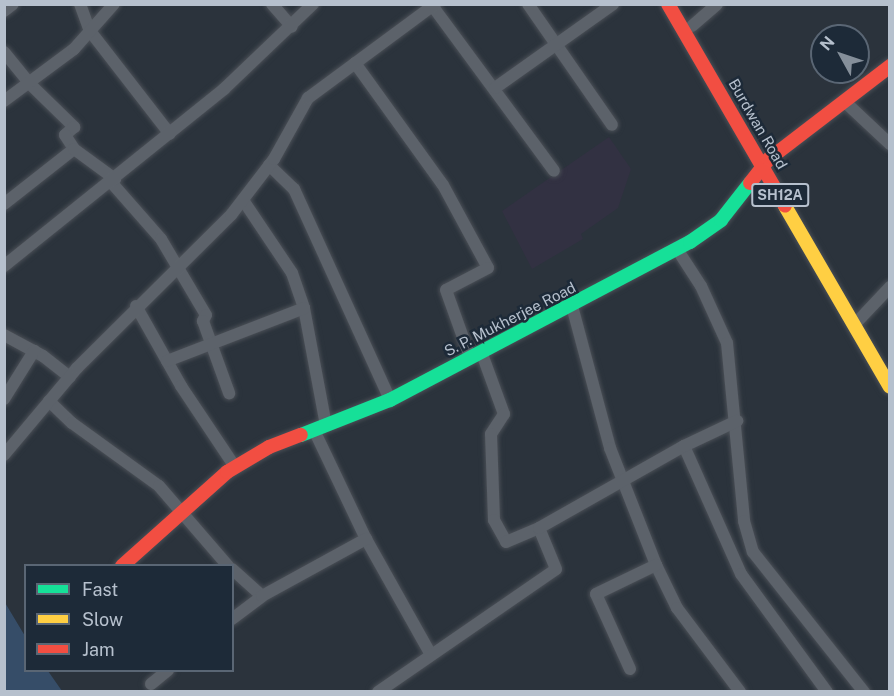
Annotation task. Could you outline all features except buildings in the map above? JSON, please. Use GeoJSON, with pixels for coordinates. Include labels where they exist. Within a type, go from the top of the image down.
{"type":"FeatureCollection","features":[{"type":"Feature","properties":{"kind":"street"},"geometry":{"type":"LineString","coordinates":[[4,11],[13,4]]}},
{"type":"Feature","properties":{"kind":"street"},"geometry":{"type":"LineString","coordinates":[[80,4],[90,31],[170,134]]}},
{"type":"Feature","properties":{"kind":"street"},"geometry":{"type":"LineString","coordinates":[[4,101],[30,84],[74,49],[114,4]]}},
{"type":"Feature","properties":{"kind":"street"},"geometry":{"type":"LineString","coordinates":[[272,4],[292,27]]}},
{"type":"Feature","properties":{"kind":"street"},"geometry":{"type":"LineString","coordinates":[[6,263],[170,134],[292,27],[313,4]]}},
{"type":"Feature","properties":{"kind":"street"},"geometry":{"type":"LineString","coordinates":[[528,4],[612,124]]}},
{"type":"Feature","properties":{"kind":"street"},"geometry":{"type":"LineString","coordinates":[[495,88],[613,4]]}},
{"type":"Feature","properties":{"kind":"street","name":"Burdwan Road"},"geometry":{"type":"LineString","coordinates":[[668,4],[688,29],[859,320],[890,367]]}},
{"type":"Feature","properties":{"kind":"street","name":"Burdwan Road"},"geometry":{"type":"LineString","coordinates":[[680,4],[688,29]]}},
{"type":"Feature","properties":{"kind":"street"},"geometry":{"type":"LineString","coordinates":[[688,29],[717,4]]}},
{"type":"Feature","properties":{"kind":"street"},"geometry":{"type":"LineString","coordinates":[[4,455],[70,377],[136,306],[243,200],[269,165],[308,98],[433,5],[554,171]]}},
{"type":"Feature","properties":{"kind":"street"},"geometry":{"type":"LineString","coordinates":[[4,52],[30,84],[74,127],[65,135],[74,149],[113,181],[161,239],[206,315],[203,321],[229,393]]}},
{"type":"Feature","properties":{"kind":"street"},"geometry":{"type":"LineString","coordinates":[[355,63],[443,185],[488,268],[446,290],[504,414],[491,434],[494,520],[506,542],[539,528],[624,483],[684,446],[737,421]]}},
{"type":"Feature","properties":{"kind":"street","name":"S. P. Mukherjee Road"},"geometry":{"type":"LineString","coordinates":[[124,564],[235,467],[269,447],[390,400],[677,249],[721,220],[766,162],[890,66]]}},
{"type":"Feature","properties":{"kind":"street"},"geometry":{"type":"LineString","coordinates":[[844,101],[890,144]]}},
{"type":"Feature","properties":{"kind":"street"},"geometry":{"type":"LineString","coordinates":[[4,204],[74,149]]}},
{"type":"Feature","properties":{"kind":"street"},"geometry":{"type":"LineString","coordinates":[[269,165],[294,189],[390,400]]}},
{"type":"Feature","properties":{"kind":"street"},"geometry":{"type":"LineString","coordinates":[[243,200],[292,273],[304,308],[320,427],[366,539],[430,655]]}},
{"type":"Feature","properties":{"kind":"street"},"geometry":{"type":"LineString","coordinates":[[677,249],[710,302],[727,343],[737,421],[744,521],[753,552],[864,692]]}},
{"type":"Feature","properties":{"kind":"street"},"geometry":{"type":"LineString","coordinates":[[859,320],[890,287]]}},
{"type":"Feature","properties":{"kind":"street"},"geometry":{"type":"LineString","coordinates":[[136,306],[167,361],[235,467]]}},
{"type":"Feature","properties":{"kind":"street"},"geometry":{"type":"LineString","coordinates":[[572,306],[610,448],[656,565],[677,608],[740,692]]}},
{"type":"Feature","properties":{"kind":"street"},"geometry":{"type":"LineString","coordinates":[[167,361],[304,308]]}},
{"type":"Feature","properties":{"kind":"street","name":"Burdwan Road"},"geometry":{"type":"LineString","coordinates":[[859,320],[890,387]]}},
{"type":"Feature","properties":{"kind":"street"},"geometry":{"type":"LineString","coordinates":[[4,335],[34,351],[70,377]]}},
{"type":"Feature","properties":{"kind":"street"},"geometry":{"type":"LineString","coordinates":[[4,399],[34,351]]}},
{"type":"Feature","properties":{"kind":"street"},"geometry":{"type":"LineString","coordinates":[[49,401],[72,423],[159,486],[226,564]]}},
{"type":"Feature","properties":{"kind":"street"},"geometry":{"type":"LineString","coordinates":[[684,446],[741,574],[827,692]]}},
{"type":"Feature","properties":{"kind":"street"},"geometry":{"type":"LineString","coordinates":[[378,692],[556,569],[539,528]]}},
{"type":"Feature","properties":{"kind":"street"},"geometry":{"type":"LineString","coordinates":[[234,617],[262,596],[366,539]]}},
{"type":"Feature","properties":{"kind":"street"},"geometry":{"type":"LineString","coordinates":[[630,669],[596,594],[656,565]]}},
{"type":"Feature","properties":{"kind":"street"},"geometry":{"type":"LineString","coordinates":[[234,571],[262,596]]}},
{"type":"Feature","properties":{"kind":"street"},"geometry":{"type":"LineString","coordinates":[[151,684],[166,672]]}},
{"type":"Feature","properties":{"kind":"shaded area"},"geometry":{"type":"Polygon","coordinates":[[[609,137],[631,169],[618,208],[581,234],[583,239],[532,269],[502,211],[609,137]]]}},
{"type":"Feature","properties":{"kind":"shaded area"},"geometry":{"type":"Polygon","coordinates":[[[4,601],[24,634],[24,672],[49,672],[62,691],[5,691],[4,601]]]}},
{"type":"Feature","properties":{"kind":"traffic: fast"},"geometry":{"type":"LineString","coordinates":[[301,435],[390,400],[690,242],[721,220],[750,183]]}},
{"type":"Feature","properties":{"kind":"traffic: slow"},"geometry":{"type":"LineString","coordinates":[[785,206],[890,387]]}},
{"type":"Feature","properties":{"kind":"traffic: jam"},"geometry":{"type":"LineString","coordinates":[[668,4],[785,206]]}},
{"type":"Feature","properties":{"kind":"traffic: jam"},"geometry":{"type":"LineString","coordinates":[[750,183],[769,159],[890,66]]}},
{"type":"Feature","properties":{"kind":"traffic: jam"},"geometry":{"type":"LineString","coordinates":[[124,564],[227,472],[269,447],[301,435]]}}]}
